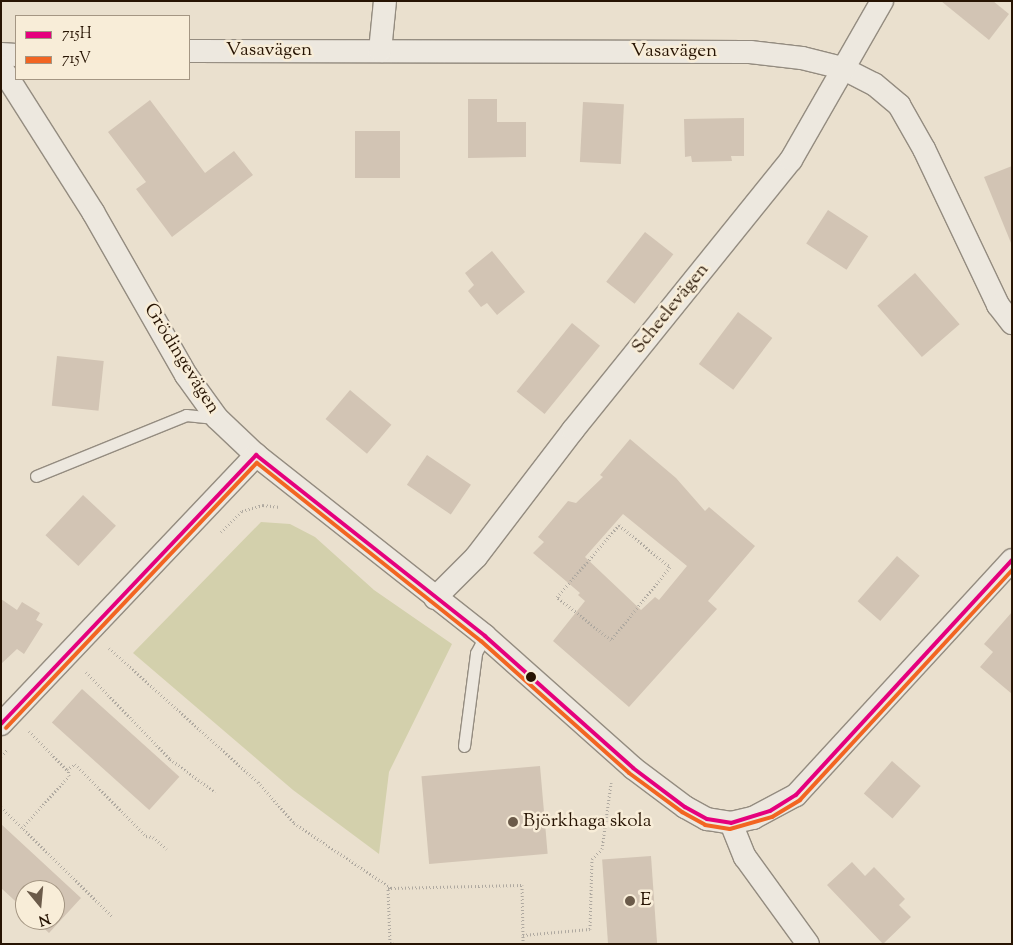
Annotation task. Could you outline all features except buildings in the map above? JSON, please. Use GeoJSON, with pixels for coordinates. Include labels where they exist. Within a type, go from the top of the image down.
{"type":"FeatureCollection","features":[{"type":"Feature","properties":{"kind":"street"},"geometry":{"type":"LineString","coordinates":[[380,51],[385,1]]}},
{"type":"Feature","properties":{"kind":"street","name":"Scheelevägen"},"geometry":{"type":"LineString","coordinates":[[435,598],[476,557],[579,423],[791,160],[882,1]]}},
{"type":"Feature","properties":{"kind":"street","name":"Vasavägen"},"geometry":{"type":"LineString","coordinates":[[190,51],[750,52],[802,58],[842,68],[874,84],[899,105],[924,149],[998,306],[1012,324]]}},
{"type":"Feature","properties":{"kind":"street"},"geometry":{"type":"LineString","coordinates":[[1,54],[15,55]]}},
{"type":"Feature","properties":{"kind":"street","name":"Grödingevägen"},"geometry":{"type":"LineString","coordinates":[[1,67],[93,212],[186,375],[217,418],[256,455],[302,488],[435,598],[485,636],[633,768],[685,807],[707,819],[731,823]]}},
{"type":"Feature","properties":{"kind":"street"},"geometry":{"type":"LineString","coordinates":[[1,724],[256,455]]}},
{"type":"Feature","properties":{"kind":"street"},"geometry":{"type":"LineString","coordinates":[[808,944],[745,857],[731,823],[770,811],[796,795],[1012,560]]}},
{"type":"Feature","properties":{"kind":"lane"},"geometry":{"type":"LineString","coordinates":[[36,476],[186,415],[217,418]]}},
{"type":"Feature","properties":{"kind":"lane"},"geometry":{"type":"LineString","coordinates":[[464,746],[476,653],[485,636]]}},
{"type":"Feature","properties":{"kind":"path"},"geometry":{"type":"LineString","coordinates":[[216,537],[242,512],[263,505],[287,509]]}},
{"type":"Feature","properties":{"kind":"path"},"geometry":{"type":"LineString","coordinates":[[618,525],[670,567],[611,640],[557,597],[618,525]]}},
{"type":"Feature","properties":{"kind":"path"},"geometry":{"type":"LineString","coordinates":[[102,652],[114,639]]}},
{"type":"Feature","properties":{"kind":"path"},"geometry":{"type":"LineString","coordinates":[[107,646],[258,782],[294,823],[391,888],[522,885],[523,944]]}},
{"type":"Feature","properties":{"kind":"path"},"geometry":{"type":"LineString","coordinates":[[78,677],[90,664]]}},
{"type":"Feature","properties":{"kind":"path"},"geometry":{"type":"LineString","coordinates":[[84,670],[170,759],[215,792]]}},
{"type":"Feature","properties":{"kind":"path"},"geometry":{"type":"LineString","coordinates":[[22,735],[33,723]]}},
{"type":"Feature","properties":{"kind":"path"},"geometry":{"type":"LineString","coordinates":[[22,828],[69,776],[68,768],[27,729]]}},
{"type":"Feature","properties":{"kind":"path"},"geometry":{"type":"LineString","coordinates":[[1,756],[12,745]]}},
{"type":"Feature","properties":{"kind":"path"},"geometry":{"type":"LineString","coordinates":[[68,768],[75,764],[146,836],[153,837],[168,849]]}},
{"type":"Feature","properties":{"kind":"path"},"geometry":{"type":"LineString","coordinates":[[523,935],[590,929],[592,859],[602,849],[612,778]]}},
{"type":"Feature","properties":{"kind":"path"},"geometry":{"type":"LineString","coordinates":[[1,807],[112,916]]}},
{"type":"Feature","properties":{"kind":"path"},"geometry":{"type":"LineString","coordinates":[[391,888],[388,888],[390,942],[394,944]]}},
{"type":"Feature","properties":{"kind":"shaded area"},"geometry":{"type":"Polygon","coordinates":[[[261,522],[290,524],[315,537],[374,590],[452,644],[389,772],[379,854],[293,790],[133,653],[261,522]]]}},
{"type":"Feature","properties":{"kind":"transit line","name":"715H"},"geometry":{"type":"LineString","coordinates":[[1,724],[256,455],[485,636],[633,768],[685,807],[707,819],[731,823],[770,811],[796,795],[1012,560]]}},
{"type":"Feature","properties":{"kind":"transit line","name":"715V"},"geometry":{"type":"LineString","coordinates":[[6,728],[257,463],[481,641],[629,773],[682,812],[705,825],[730,829],[772,817],[800,800],[1012,570]]}},
{"type":"Feature","properties":{"kind":"place","name":"Björkhaga skola"},"geometry":{"type":"Point","coordinates":[513,822]}},
{"type":"Feature","properties":{"kind":"place","name":"E"},"geometry":{"type":"Point","coordinates":[630,901]}}]}
